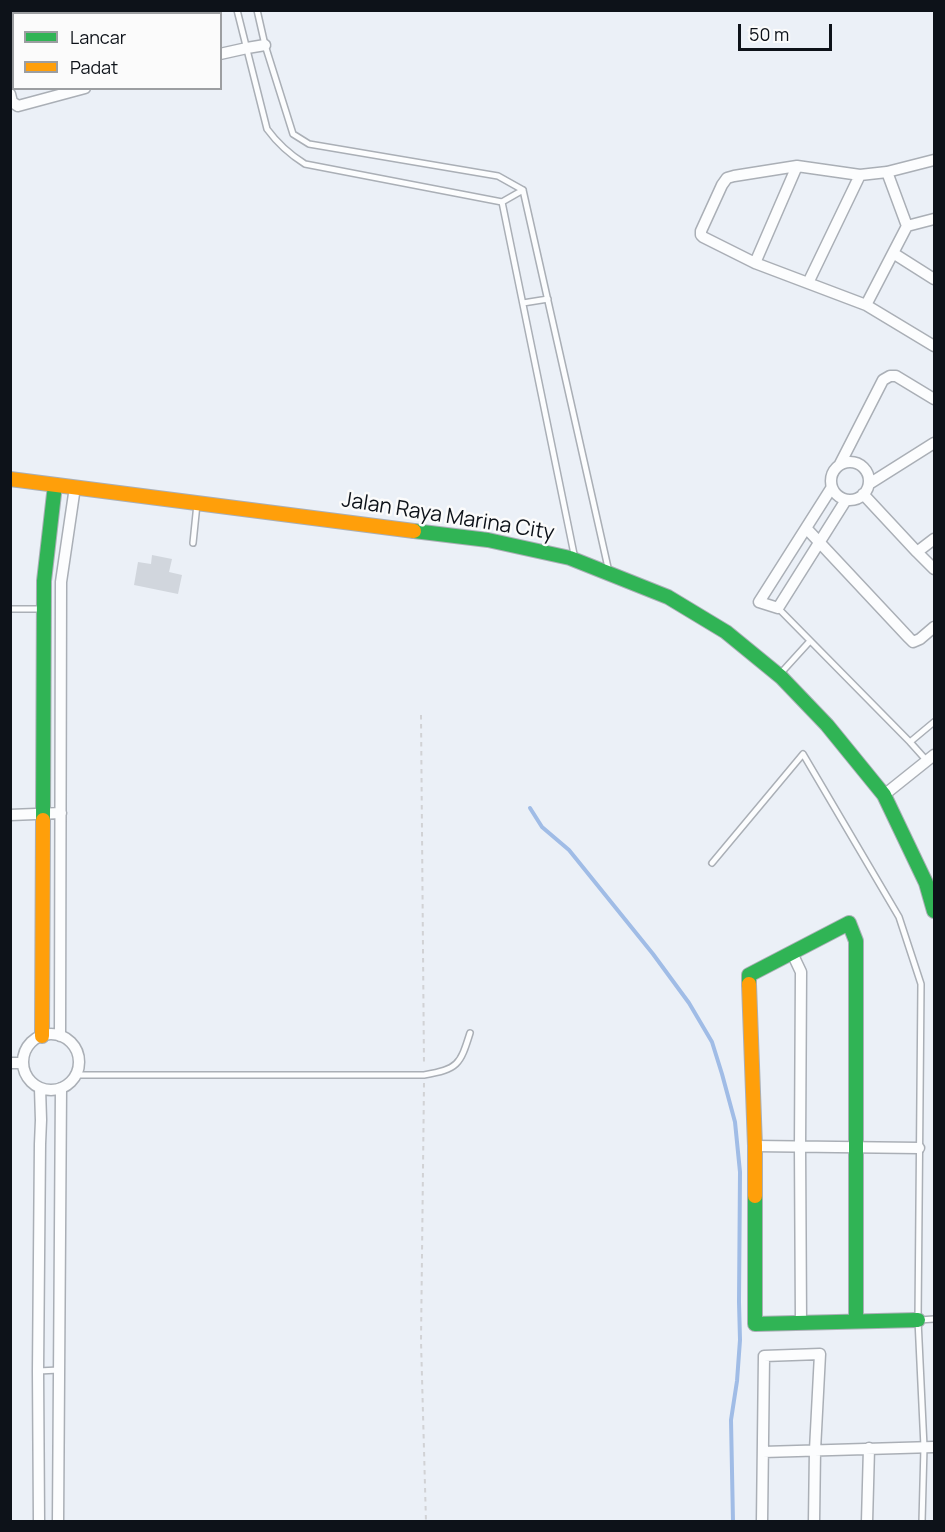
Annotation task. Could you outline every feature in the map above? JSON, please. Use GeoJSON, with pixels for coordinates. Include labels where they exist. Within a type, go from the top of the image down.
{"type":"FeatureCollection","features":[{"type":"Feature","properties":{"kind":"street"},"geometry":{"type":"LineString","coordinates":[[222,54],[265,45]]}},
{"type":"Feature","properties":{"kind":"street"},"geometry":{"type":"LineString","coordinates":[[10,94],[12,102],[18,106],[78,90]]}},
{"type":"Feature","properties":{"kind":"street"},"geometry":{"type":"LineString","coordinates":[[934,160],[887,172],[860,175],[796,166],[727,178],[701,231],[703,237],[755,263],[866,305],[934,346]]}},
{"type":"Feature","properties":{"kind":"street"},"geometry":{"type":"LineString","coordinates":[[755,263],[796,166]]}},
{"type":"Feature","properties":{"kind":"street"},"geometry":{"type":"LineString","coordinates":[[887,172],[907,226]]}},
{"type":"Feature","properties":{"kind":"street"},"geometry":{"type":"LineString","coordinates":[[808,283],[860,175]]}},
{"type":"Feature","properties":{"kind":"street"},"geometry":{"type":"LineString","coordinates":[[866,305],[907,226],[934,219]]}},
{"type":"Feature","properties":{"kind":"street"},"geometry":{"type":"LineString","coordinates":[[892,253],[934,279]]}},
{"type":"Feature","properties":{"kind":"street"},"geometry":{"type":"LineString","coordinates":[[934,399],[896,376],[883,380],[840,464],[832,474],[832,487],[835,493],[846,500],[858,498],[869,484],[934,443]]}},
{"type":"Feature","properties":{"kind":"street"},"geometry":{"type":"LineString","coordinates":[[840,464],[852,462],[863,467],[869,478],[869,484]]}},
{"type":"Feature","properties":{"kind":"street","name":"Jalan Raya Marina City"},"geometry":{"type":"LineString","coordinates":[[10,479],[488,540],[576,560],[668,597],[726,632],[778,675],[827,725],[884,795],[926,883],[934,911]]}},
{"type":"Feature","properties":{"kind":"street"},"geometry":{"type":"LineString","coordinates":[[42,1036],[44,581],[55,484]]}},
{"type":"Feature","properties":{"kind":"street"},"geometry":{"type":"LineString","coordinates":[[60,1036],[61,582],[75,487]]}},
{"type":"Feature","properties":{"kind":"street"},"geometry":{"type":"LineString","coordinates":[[832,487],[759,602],[778,608],[846,500]]}},
{"type":"Feature","properties":{"kind":"street"},"geometry":{"type":"LineString","coordinates":[[863,494],[934,569]]}},
{"type":"Feature","properties":{"kind":"street"},"geometry":{"type":"LineString","coordinates":[[806,528],[913,642],[934,627]]}},
{"type":"Feature","properties":{"kind":"street"},"geometry":{"type":"LineString","coordinates":[[917,552],[934,539]]}},
{"type":"Feature","properties":{"kind":"street"},"geometry":{"type":"LineString","coordinates":[[884,795],[931,758]]}},
{"type":"Feature","properties":{"kind":"street"},"geometry":{"type":"LineString","coordinates":[[10,816],[61,813]]}},
{"type":"Feature","properties":{"kind":"street"},"geometry":{"type":"LineString","coordinates":[[856,1322],[856,941],[849,923],[749,975],[755,1146],[755,1324],[856,1322],[918,1320]]}},
{"type":"Feature","properties":{"kind":"street"},"geometry":{"type":"LineString","coordinates":[[792,952],[801,972],[801,1323]]}},
{"type":"Feature","properties":{"kind":"street"},"geometry":{"type":"LineString","coordinates":[[51,1034],[60,1036],[75,1047],[78,1056],[75,1075],[61,1088],[40,1088],[28,1078],[24,1070],[26,1049],[42,1036],[51,1034]]}},
{"type":"Feature","properties":{"kind":"street"},"geometry":{"type":"LineString","coordinates":[[10,1063],[23,1063]]}},
{"type":"Feature","properties":{"kind":"street"},"geometry":{"type":"LineString","coordinates":[[39,1521],[40,1088]]}},
{"type":"Feature","properties":{"kind":"street"},"geometry":{"type":"LineString","coordinates":[[58,1521],[61,1088]]}},
{"type":"Feature","properties":{"kind":"street"},"geometry":{"type":"LineString","coordinates":[[755,1146],[919,1148]]}},
{"type":"Feature","properties":{"kind":"street"},"geometry":{"type":"LineString","coordinates":[[762,1521],[764,1356],[820,1354],[814,1521]]}},
{"type":"Feature","properties":{"kind":"street"},"geometry":{"type":"LineString","coordinates":[[763,1452],[929,1447]]}},
{"type":"Feature","properties":{"kind":"street"},"geometry":{"type":"LineString","coordinates":[[867,1521],[869,1449]]}},
{"type":"Feature","properties":{"kind":"lane"},"geometry":{"type":"LineString","coordinates":[[237,10],[267,129],[289,154],[305,164],[502,202],[524,190]]}},
{"type":"Feature","properties":{"kind":"lane"},"geometry":{"type":"LineString","coordinates":[[257,10],[265,45],[294,134],[309,144],[498,176],[524,190],[609,574]]}},
{"type":"Feature","properties":{"kind":"lane"},"geometry":{"type":"LineString","coordinates":[[502,202],[576,560]]}},
{"type":"Feature","properties":{"kind":"lane"},"geometry":{"type":"LineString","coordinates":[[523,303],[548,299]]}},
{"type":"Feature","properties":{"kind":"lane"},"geometry":{"type":"LineString","coordinates":[[193,543],[197,502]]}},
{"type":"Feature","properties":{"kind":"lane"},"geometry":{"type":"LineString","coordinates":[[778,608],[910,742],[931,758]]}},
{"type":"Feature","properties":{"kind":"lane"},"geometry":{"type":"LineString","coordinates":[[10,609],[44,609]]}},
{"type":"Feature","properties":{"kind":"lane"},"geometry":{"type":"LineString","coordinates":[[778,675],[810,641]]}},
{"type":"Feature","properties":{"kind":"lane"},"geometry":{"type":"LineString","coordinates":[[910,742],[934,722]]}},
{"type":"Feature","properties":{"kind":"lane"},"geometry":{"type":"LineString","coordinates":[[712,863],[803,754],[899,917],[921,984],[918,1320],[929,1447],[922,1521]]}},
{"type":"Feature","properties":{"kind":"lane"},"geometry":{"type":"LineString","coordinates":[[75,1075],[424,1076],[454,1067],[464,1052],[470,1033]]}},
{"type":"Feature","properties":{"kind":"lane"},"geometry":{"type":"LineString","coordinates":[[918,1320],[934,1319]]}},
{"type":"Feature","properties":{"kind":"lane"},"geometry":{"type":"LineString","coordinates":[[38,1371],[59,1370]]}},
{"type":"Feature","properties":{"kind":"path"},"geometry":{"type":"LineString","coordinates":[[421,715],[424,1076],[421,1341],[426,1521]]}},
{"type":"Feature","properties":{"kind":"building"},"geometry":{"type":"Polygon","coordinates":[[[24,10],[100,10],[97,12],[24,12],[24,10]]]}},
{"type":"Feature","properties":{"kind":"building"},"geometry":{"type":"Polygon","coordinates":[[[217,10],[218,12],[192,12],[217,10]]]}},
{"type":"Feature","properties":{"kind":"building"},"geometry":{"type":"Polygon","coordinates":[[[152,555],[172,559],[169,572],[182,575],[178,594],[134,585],[138,562],[151,564],[152,555]]]}},
{"type":"Feature","properties":{"kind":"waterway"},"geometry":{"type":"LineString","coordinates":[[530,808],[542,827],[569,850],[653,954],[689,1003],[712,1042],[722,1074],[735,1122],[740,1172],[740,1340],[731,1420],[733,1522]]}},
{"type":"Feature","properties":{"kind":"traffic: fast"},"geometry":{"type":"LineString","coordinates":[[43,820],[44,581],[55,485]]}},
{"type":"Feature","properties":{"kind":"traffic: fast"},"geometry":{"type":"LineString","coordinates":[[414,531],[488,540],[570,558],[668,597],[726,632],[781,677],[827,725],[884,795],[926,883],[934,911]]}},
{"type":"Feature","properties":{"kind":"traffic: fast"},"geometry":{"type":"LineString","coordinates":[[749,984],[749,975],[849,923],[856,941],[856,1321]]}},
{"type":"Feature","properties":{"kind":"traffic: fast"},"geometry":{"type":"LineString","coordinates":[[755,1196],[755,1324],[918,1320]]}},
{"type":"Feature","properties":{"kind":"traffic: slow"},"geometry":{"type":"LineString","coordinates":[[10,479],[414,531]]}},
{"type":"Feature","properties":{"kind":"traffic: slow"},"geometry":{"type":"LineString","coordinates":[[42,1036],[43,820]]}},
{"type":"Feature","properties":{"kind":"traffic: slow"},"geometry":{"type":"LineString","coordinates":[[749,984],[755,1196]]}}]}
